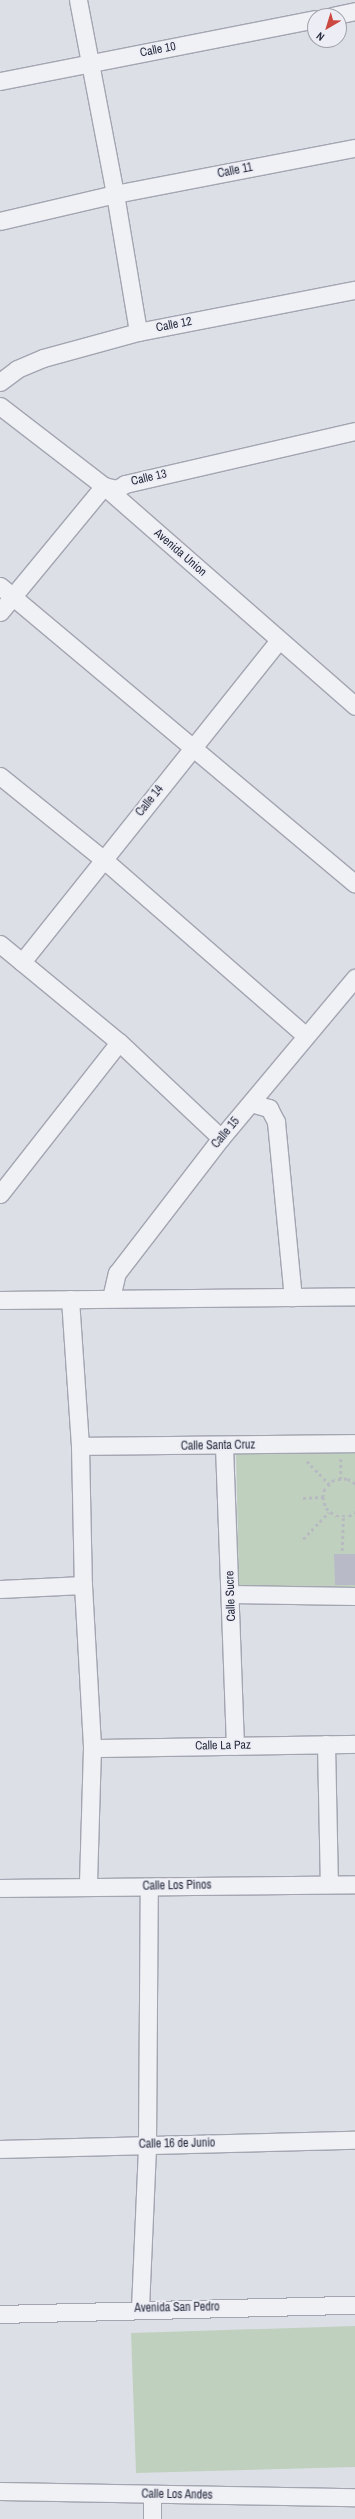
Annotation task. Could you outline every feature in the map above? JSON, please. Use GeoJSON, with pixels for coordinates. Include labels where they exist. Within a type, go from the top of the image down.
{"type":"FeatureCollection","features":[{"type":"Feature","properties":{"kind":"street"},"geometry":{"type":"LineString","coordinates":[[78,0],[115,194],[138,332]]}},
{"type":"Feature","properties":{"kind":"street","name":"Calle 10"},"geometry":{"type":"LineString","coordinates":[[0,81],[307,21]]}},
{"type":"Feature","properties":{"kind":"street","name":"Calle 11"},"geometry":{"type":"LineString","coordinates":[[0,221],[115,194],[355,148]]}},
{"type":"Feature","properties":{"kind":"street","name":"Calle 12"},"geometry":{"type":"LineString","coordinates":[[0,382],[17,370],[43,358],[138,332],[355,290]]}},
{"type":"Feature","properties":{"kind":"street","name":"Avenida Union"},"geometry":{"type":"LineString","coordinates":[[0,406],[104,486],[355,706]]}},
{"type":"Feature","properties":{"kind":"street","name":"Calle 13"},"geometry":{"type":"LineString","coordinates":[[104,486],[117,488],[125,484],[355,431]]}},
{"type":"Feature","properties":{"kind":"street"},"geometry":{"type":"LineString","coordinates":[[0,612],[6,592],[104,486]]}},
{"type":"Feature","properties":{"kind":"street"},"geometry":{"type":"LineString","coordinates":[[6,592],[355,884]]}},
{"type":"Feature","properties":{"kind":"street","name":"Calle 14"},"geometry":{"type":"LineString","coordinates":[[22,962],[279,640]]}},
{"type":"Feature","properties":{"kind":"street"},"geometry":{"type":"LineString","coordinates":[[0,776],[103,859],[305,1035]]}},
{"type":"Feature","properties":{"kind":"street"},"geometry":{"type":"LineString","coordinates":[[0,944],[119,1042],[221,1138]]}},
{"type":"Feature","properties":{"kind":"street","name":"Calle 15"},"geometry":{"type":"LineString","coordinates":[[112,1298],[117,1273],[221,1138],[305,1035],[355,978]]}},
{"type":"Feature","properties":{"kind":"street"},"geometry":{"type":"LineString","coordinates":[[0,1194],[119,1042]]}},
{"type":"Feature","properties":{"kind":"street"},"geometry":{"type":"LineString","coordinates":[[251,1103],[269,1108],[276,1122],[293,1297]]}},
{"type":"Feature","properties":{"kind":"street"},"geometry":{"type":"LineString","coordinates":[[0,1300],[355,1296]]}},
{"type":"Feature","properties":{"kind":"street"},"geometry":{"type":"LineString","coordinates":[[70,1299],[80,1446],[83,1585],[92,1748],[88,1886]]}},
{"type":"Feature","properties":{"kind":"street","name":"Calle Santa Cruz"},"geometry":{"type":"LineString","coordinates":[[80,1446],[224,1446],[355,1443]]}},
{"type":"Feature","properties":{"kind":"street","name":"Calle Sucre"},"geometry":{"type":"LineString","coordinates":[[224,1446],[236,1746]]}},
{"type":"Feature","properties":{"kind":"street"},"geometry":{"type":"LineString","coordinates":[[0,1589],[83,1585]]}},
{"type":"Feature","properties":{"kind":"street"},"geometry":{"type":"LineString","coordinates":[[231,1594],[355,1596]]}},
{"type":"Feature","properties":{"kind":"street"},"geometry":{"type":"LineString","coordinates":[[326,1744],[329,1884]]}},
{"type":"Feature","properties":{"kind":"street","name":"Calle La Paz"},"geometry":{"type":"LineString","coordinates":[[92,1748],[355,1744]]}},
{"type":"Feature","properties":{"kind":"street","name":"Calle Los Pinos"},"geometry":{"type":"LineString","coordinates":[[0,1888],[355,1884]]}},
{"type":"Feature","properties":{"kind":"street"},"geometry":{"type":"LineString","coordinates":[[140,2308],[146,2145],[149,1887]]}},
{"type":"Feature","properties":{"kind":"street","name":"Calle 16 de Junio"},"geometry":{"type":"LineString","coordinates":[[0,2149],[355,2140]]}},
{"type":"Feature","properties":{"kind":"street","name":"Avenida San Pedro"},"geometry":{"type":"LineString","coordinates":[[0,2314],[140,2308],[355,2304]]}},
{"type":"Feature","properties":{"kind":"street","name":"Calle Los Andes"},"geometry":{"type":"LineString","coordinates":[[0,2492],[355,2497]]}},
{"type":"Feature","properties":{"kind":"street"},"geometry":{"type":"LineString","coordinates":[[152,2494],[152,2519]]}},
{"type":"Feature","properties":{"kind":"path"},"geometry":{"type":"LineString","coordinates":[[341,1456],[341,1479]]}},
{"type":"Feature","properties":{"kind":"path"},"geometry":{"type":"LineString","coordinates":[[302,1457],[329,1484]]}},
{"type":"Feature","properties":{"kind":"path"},"geometry":{"type":"LineString","coordinates":[[355,1484],[341,1479],[329,1484],[323,1497],[329,1512],[342,1517],[355,1512]]}},
{"type":"Feature","properties":{"kind":"path"},"geometry":{"type":"LineString","coordinates":[[302,1498],[323,1497]]}},
{"type":"Feature","properties":{"kind":"path"},"geometry":{"type":"LineString","coordinates":[[303,1539],[329,1512]]}},
{"type":"Feature","properties":{"kind":"path"},"geometry":{"type":"LineString","coordinates":[[342,1517],[342,1551]]}},
{"type":"Feature","properties":{"kind":"green space"},"geometry":{"type":"Polygon","coordinates":[[[355,1452],[355,1587],[239,1586],[236,1453],[355,1452]]]}},
{"type":"Feature","properties":{"kind":"green space"},"geometry":{"type":"Polygon","coordinates":[[[355,2326],[355,2467],[136,2473],[131,2333],[355,2326]]]}},
{"type":"Feature","properties":{"kind":"building"},"geometry":{"type":"Polygon","coordinates":[[[334,1554],[355,1554],[355,1585],[335,1585],[334,1554]]]}}]}
